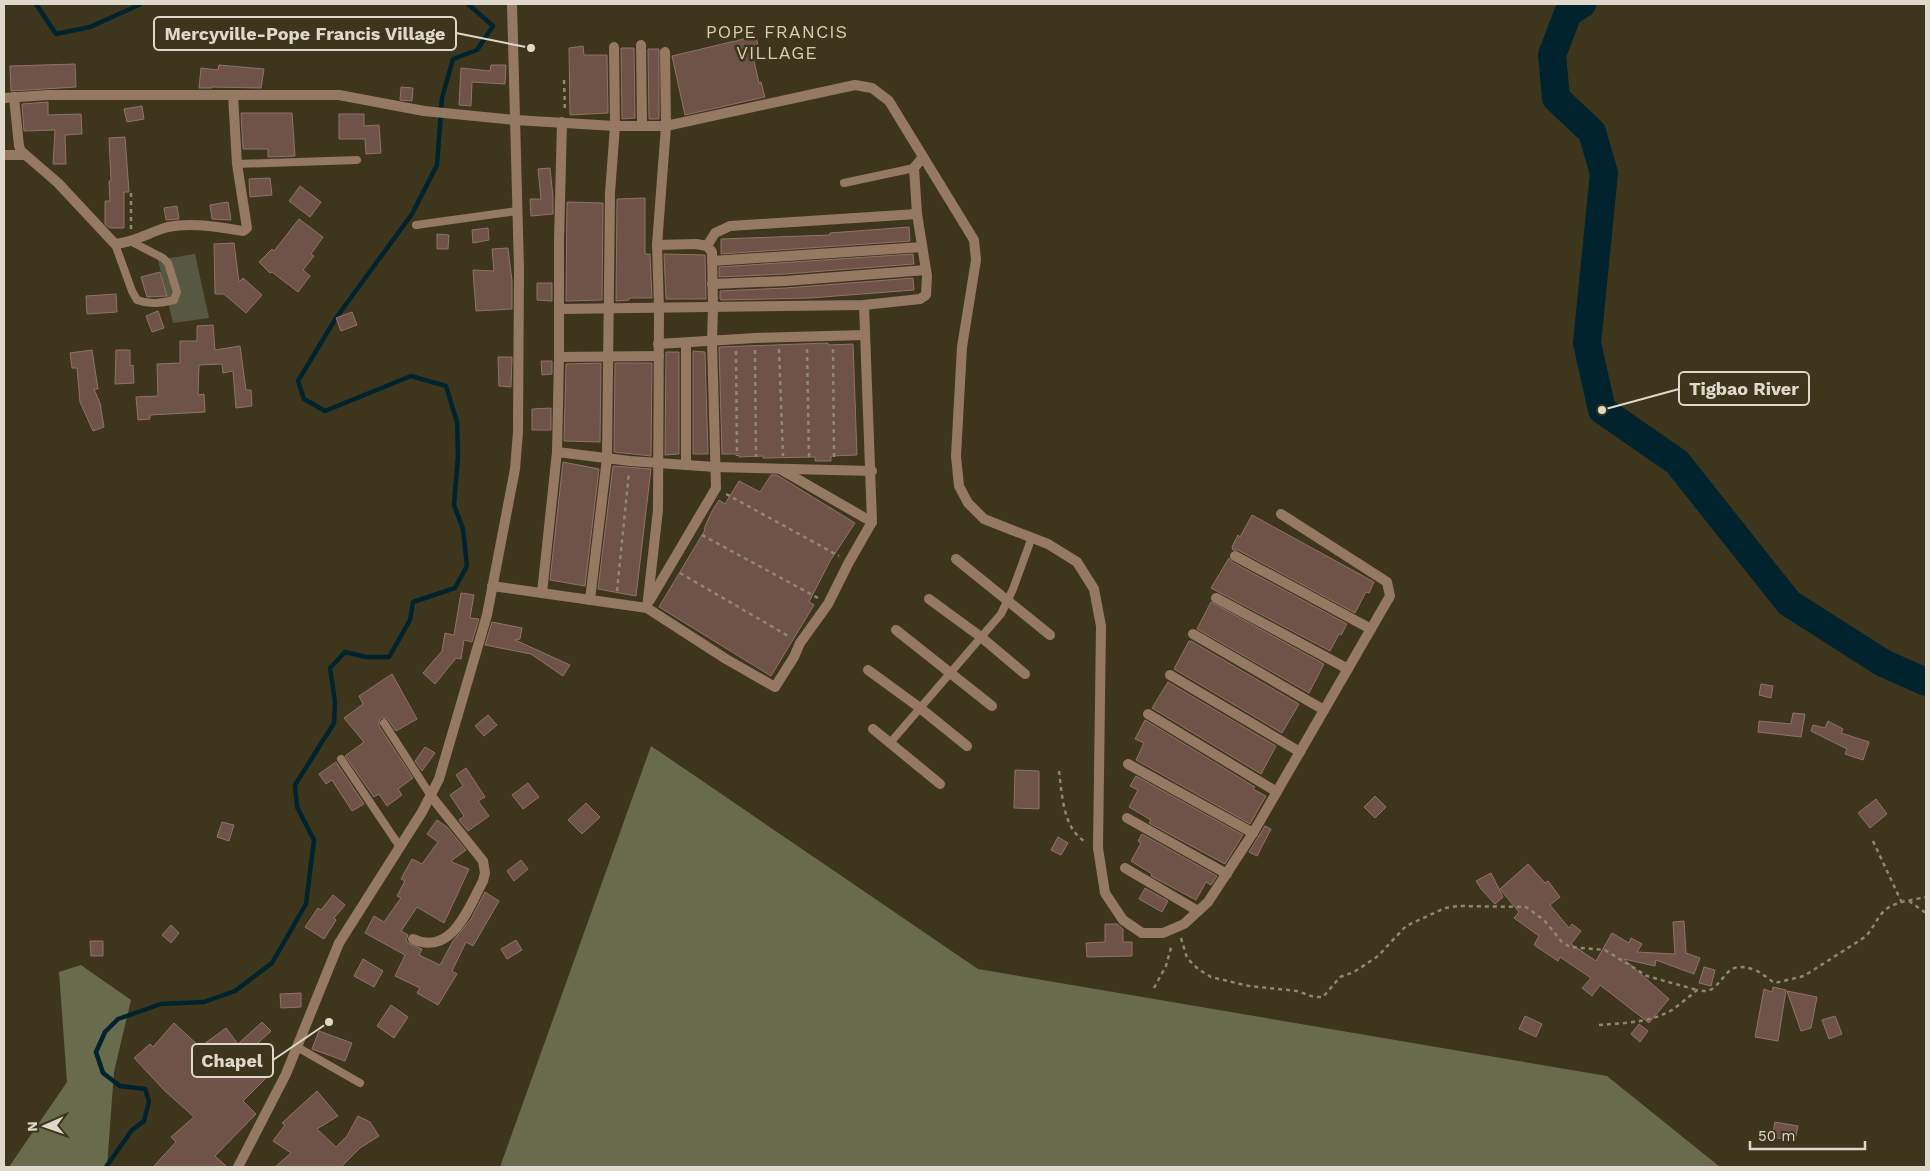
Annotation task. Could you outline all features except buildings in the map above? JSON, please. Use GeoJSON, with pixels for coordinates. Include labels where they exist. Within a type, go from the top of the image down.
{"type":"FeatureCollection","features":[{"type":"Feature","properties":{"kind":"street"},"geometry":{"type":"LineString","coordinates":[[238,1167],[286,1074],[326,971],[339,943],[431,796],[442,770],[487,615],[515,469],[518,432],[519,269],[512,4]]}},
{"type":"Feature","properties":{"kind":"street"},"geometry":{"type":"LineString","coordinates":[[640,45],[642,126]]}},
{"type":"Feature","properties":{"kind":"street"},"geometry":{"type":"LineString","coordinates":[[590,600],[606,458],[610,193],[615,126],[614,47]]}},
{"type":"Feature","properties":{"kind":"street"},"geometry":{"type":"LineString","coordinates":[[648,606],[658,510],[660,463],[658,344],[660,309],[657,245],[666,126],[664,52]]}},
{"type":"Feature","properties":{"kind":"street"},"geometry":{"type":"LineString","coordinates":[[233,95],[237,164],[248,228],[243,231],[188,226],[167,228],[132,242],[115,244],[58,183],[24,154],[19,146],[9,97],[48,95],[233,95],[339,95],[424,111],[515,120],[615,126],[666,126],[855,85],[872,88],[888,101],[974,240],[976,260],[962,347],[956,456],[959,486],[968,503],[984,519],[1048,544],[1076,562],[1094,589],[1101,626],[1098,848],[1105,893],[1123,920],[1142,933],[1163,933],[1177,927],[1208,902],[1254,833],[1390,596],[1387,582],[1281,514]]}},
{"type":"Feature","properties":{"kind":"street"},"geometry":{"type":"LineString","coordinates":[[542,593],[557,452],[563,122]]}},
{"type":"Feature","properties":{"kind":"street"},"geometry":{"type":"LineString","coordinates":[[4,155],[24,154]]}},
{"type":"Feature","properties":{"kind":"street"},"geometry":{"type":"LineString","coordinates":[[560,309],[864,305],[920,299],[926,295],[926,270],[917,214],[914,168],[923,157]]}},
{"type":"Feature","properties":{"kind":"street"},"geometry":{"type":"LineString","coordinates":[[707,246],[715,233],[730,226],[917,214]]}},
{"type":"Feature","properties":{"kind":"street"},"geometry":{"type":"LineString","coordinates":[[648,606],[716,488],[712,341],[714,308],[712,252],[707,246],[696,244],[657,245]]}},
{"type":"Feature","properties":{"kind":"street"},"geometry":{"type":"LineString","coordinates":[[712,261],[922,248]]}},
{"type":"Feature","properties":{"kind":"street"},"geometry":{"type":"LineString","coordinates":[[712,284],[785,281],[926,270]]}},
{"type":"Feature","properties":{"kind":"street"},"geometry":{"type":"LineString","coordinates":[[492,586],[615,604],[648,606],[726,659],[775,686],[794,657],[800,643],[828,604],[872,522],[872,471],[864,305]]}},
{"type":"Feature","properties":{"kind":"street"},"geometry":{"type":"LineString","coordinates":[[658,344],[755,338],[865,335]]}},
{"type":"Feature","properties":{"kind":"street"},"geometry":{"type":"LineString","coordinates":[[686,343],[686,465]]}},
{"type":"Feature","properties":{"kind":"street"},"geometry":{"type":"LineString","coordinates":[[559,356],[659,356]]}},
{"type":"Feature","properties":{"kind":"street"},"geometry":{"type":"LineString","coordinates":[[557,452],[630,461],[716,467],[872,471]]}},
{"type":"Feature","properties":{"kind":"street"},"geometry":{"type":"LineString","coordinates":[[780,468],[872,522]]}},
{"type":"Feature","properties":{"kind":"street"},"geometry":{"type":"LineString","coordinates":[[1235,556],[1371,629]]}},
{"type":"Feature","properties":{"kind":"street"},"geometry":{"type":"LineString","coordinates":[[956,559],[1050,635]]}},
{"type":"Feature","properties":{"kind":"street"},"geometry":{"type":"LineString","coordinates":[[1216,598],[1348,668]]}},
{"type":"Feature","properties":{"kind":"street"},"geometry":{"type":"LineString","coordinates":[[929,599],[981,637],[1025,674]]}},
{"type":"Feature","properties":{"kind":"street"},"geometry":{"type":"LineString","coordinates":[[896,630],[992,706]]}},
{"type":"Feature","properties":{"kind":"street"},"geometry":{"type":"LineString","coordinates":[[1193,634],[1324,710]]}},
{"type":"Feature","properties":{"kind":"street"},"geometry":{"type":"LineString","coordinates":[[868,670],[920,708],[967,746]]}},
{"type":"Feature","properties":{"kind":"street"},"geometry":{"type":"LineString","coordinates":[[1170,675],[1300,752]]}},
{"type":"Feature","properties":{"kind":"street"},"geometry":{"type":"LineString","coordinates":[[1148,714],[1277,792]]}},
{"type":"Feature","properties":{"kind":"street"},"geometry":{"type":"LineString","coordinates":[[873,729],[940,784]]}},
{"type":"Feature","properties":{"kind":"street"},"geometry":{"type":"LineString","coordinates":[[1128,764],[1254,833]]}},
{"type":"Feature","properties":{"kind":"street"},"geometry":{"type":"LineString","coordinates":[[413,939],[422,944],[432,943],[443,940],[452,934],[483,881],[485,873],[483,861],[431,796]]}},
{"type":"Feature","properties":{"kind":"street"},"geometry":{"type":"LineString","coordinates":[[1126,818],[1227,874]]}},
{"type":"Feature","properties":{"kind":"street"},"geometry":{"type":"LineString","coordinates":[[1125,868],[1198,911]]}},
{"type":"Feature","properties":{"kind":"lane"},"geometry":{"type":"LineString","coordinates":[[237,164],[357,160]]}},
{"type":"Feature","properties":{"kind":"lane"},"geometry":{"type":"LineString","coordinates":[[844,183],[914,168]]}},
{"type":"Feature","properties":{"kind":"lane"},"geometry":{"type":"LineString","coordinates":[[416,225],[517,211]]}},
{"type":"Feature","properties":{"kind":"lane"},"geometry":{"type":"LineString","coordinates":[[115,244],[137,300],[145,303],[159,303],[174,300],[177,292],[168,263],[163,258],[132,242]]}},
{"type":"Feature","properties":{"kind":"lane"},"geometry":{"type":"LineString","coordinates":[[890,743],[1001,614],[1008,601],[1032,537]]}},
{"type":"Feature","properties":{"kind":"lane"},"geometry":{"type":"LineString","coordinates":[[384,723],[431,796]]}},
{"type":"Feature","properties":{"kind":"lane"},"geometry":{"type":"LineString","coordinates":[[342,759],[400,847]]}},
{"type":"Feature","properties":{"kind":"lane"},"geometry":{"type":"LineString","coordinates":[[297,1047],[360,1083]]}},
{"type":"Feature","properties":{"kind":"path"},"geometry":{"type":"LineString","coordinates":[[563,122],[564,80]]}},
{"type":"Feature","properties":{"kind":"path"},"geometry":{"type":"LineString","coordinates":[[131,193],[132,242]]}},
{"type":"Feature","properties":{"kind":"path"},"geometry":{"type":"LineString","coordinates":[[806,337],[806,400],[810,468]]}},
{"type":"Feature","properties":{"kind":"path"},"geometry":{"type":"LineString","coordinates":[[832,337],[834,470]]}},
{"type":"Feature","properties":{"kind":"path"},"geometry":{"type":"LineString","coordinates":[[755,338],[756,468]]}},
{"type":"Feature","properties":{"kind":"path"},"geometry":{"type":"LineString","coordinates":[[779,338],[780,468]]}},
{"type":"Feature","properties":{"kind":"path"},"geometry":{"type":"LineString","coordinates":[[736,340],[737,467]]}},
{"type":"Feature","properties":{"kind":"path"},"geometry":{"type":"LineString","coordinates":[[615,604],[630,461]]}},
{"type":"Feature","properties":{"kind":"path"},"geometry":{"type":"LineString","coordinates":[[716,488],[849,562]]}},
{"type":"Feature","properties":{"kind":"path"},"geometry":{"type":"LineString","coordinates":[[693,530],[828,604]]}},
{"type":"Feature","properties":{"kind":"path"},"geometry":{"type":"LineString","coordinates":[[670,567],[800,643]]}},
{"type":"Feature","properties":{"kind":"path"},"geometry":{"type":"LineString","coordinates":[[1059,771],[1063,804],[1071,826],[1079,838],[1098,848]]}},
{"type":"Feature","properties":{"kind":"path"},"geometry":{"type":"LineString","coordinates":[[1873,842],[1902,903]]}},
{"type":"Feature","properties":{"kind":"path"},"geometry":{"type":"LineString","coordinates":[[1177,927],[1188,958],[1198,969],[1211,977],[1249,986],[1297,991],[1314,997],[1323,997],[1340,977],[1354,972],[1378,956],[1406,926],[1441,909],[1458,906],[1526,907],[1544,920],[1562,942],[1570,947],[1605,950],[1647,976],[1706,991],[1712,988],[1726,972],[1734,968],[1756,970],[1775,982],[1804,976],[1866,937],[1873,930],[1883,912],[1891,906],[1926,898]]}},
{"type":"Feature","properties":{"kind":"path"},"geometry":{"type":"LineString","coordinates":[[1909,901],[1926,913]]}},
{"type":"Feature","properties":{"kind":"path"},"geometry":{"type":"LineString","coordinates":[[1154,988],[1166,966],[1177,927]]}},
{"type":"Feature","properties":{"kind":"path"},"geometry":{"type":"LineString","coordinates":[[1598,1025],[1639,1021],[1655,1017],[1671,1010],[1697,990]]}},
{"type":"Feature","properties":{"kind":"green space"},"geometry":{"type":"Polygon","coordinates":[[[195,254],[209,318],[173,323],[158,260],[195,254]]]}},
{"type":"Feature","properties":{"kind":"green space"},"geometry":{"type":"Polygon","coordinates":[[[651,746],[978,969],[1607,1076],[1720,1167],[500,1167],[651,746]]]}},
{"type":"Feature","properties":{"kind":"green space"},"geometry":{"type":"Polygon","coordinates":[[[81,965],[131,1000],[114,1072],[107,1167],[9,1167],[67,1082],[59,972],[81,965]]]}},
{"type":"Feature","properties":{"kind":"waterway"},"geometry":{"type":"LineString","coordinates":[[36,4],[56,34],[90,27],[141,4]]}},
{"type":"Feature","properties":{"kind":"waterway"},"geometry":{"type":"LineString","coordinates":[[106,1167],[132,1130],[144,1121],[149,1101],[145,1089],[120,1086],[103,1073],[96,1052],[105,1032],[118,1019],[161,1004],[204,1002],[235,991],[272,963],[306,904],[314,840],[297,807],[295,785],[334,723],[335,702],[330,668],[345,652],[366,657],[389,657],[410,620],[413,602],[455,588],[467,566],[463,529],[454,505],[458,456],[457,422],[446,386],[411,376],[325,411],[304,399],[298,381],[336,318],[412,214],[437,165],[442,98],[453,59],[477,50],[493,26],[468,4]]}},
{"type":"Feature","properties":{"kind":"waterway"},"geometry":{"type":"LineString","coordinates":[[1582,4],[1568,13],[1552,55],[1556,98],[1592,132],[1604,173],[1587,343],[1602,410],[1677,462],[1789,603],[1883,663],[1926,682]]}},
{"type":"Feature","properties":{"kind":"place","name":"Mercyville-Pope Francis Village"},"geometry":{"type":"Point","coordinates":[531,48]}},
{"type":"Feature","properties":{"kind":"place","name":"Tigbao River"},"geometry":{"type":"Point","coordinates":[1602,410]}},
{"type":"Feature","properties":{"kind":"place","name":"Chapel"},"geometry":{"type":"Point","coordinates":[329,1022]}},
{"type":"Feature","properties":{"kind":"district","name":"POPE FRANCIS VILLAGE"},"geometry":{"type":"Point","coordinates":[777,42]}}]}
